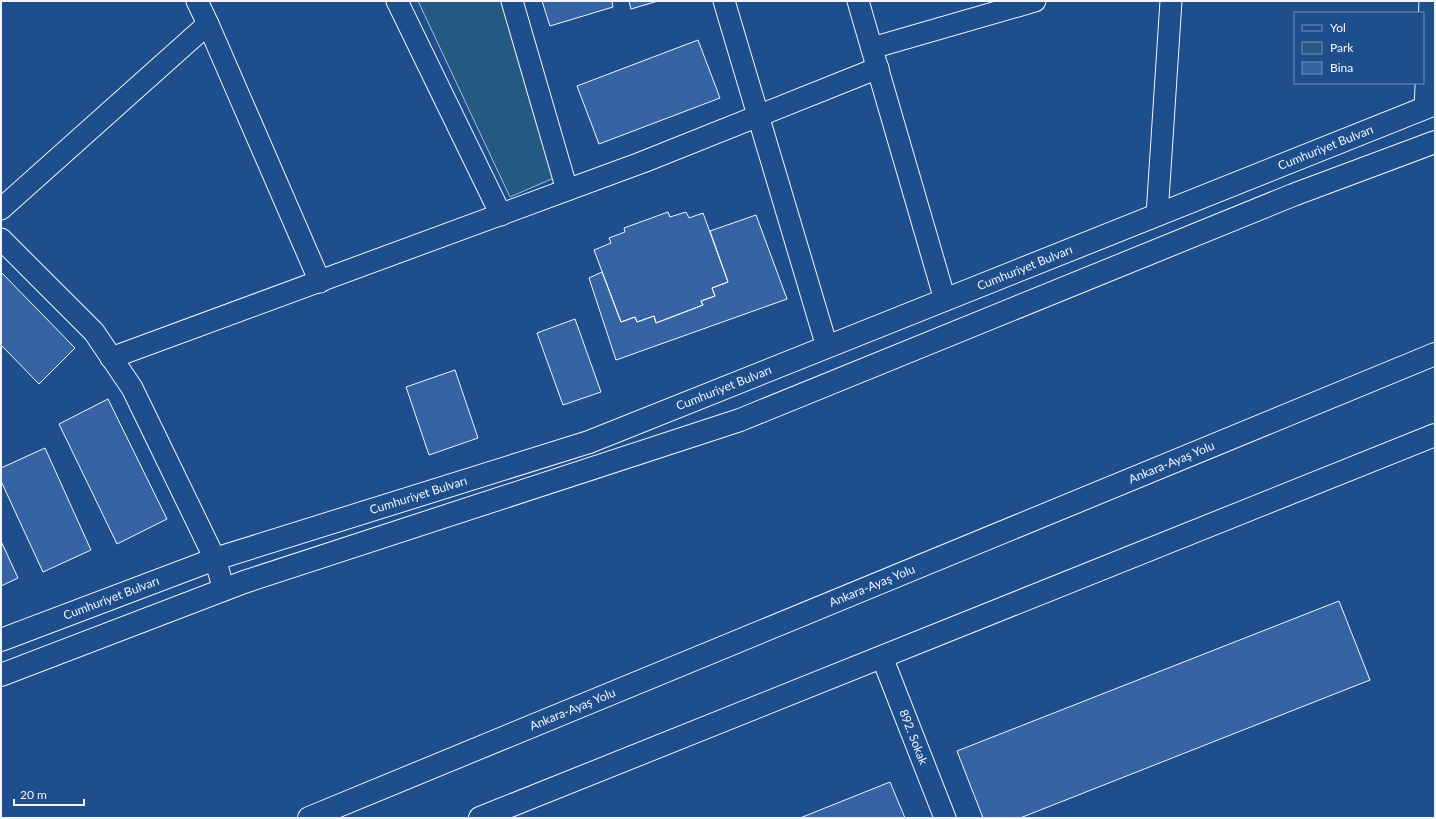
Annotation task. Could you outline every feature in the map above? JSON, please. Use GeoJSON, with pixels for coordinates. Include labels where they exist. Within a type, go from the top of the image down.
{"type":"FeatureCollection","features":[{"type":"Feature","properties":{"kind":"main road","name":"Cumhuriyet Bulvarı"},"geometry":{"type":"LineString","coordinates":[[1,640],[215,559],[589,442],[1430,106]]}},
{"type":"Feature","properties":{"kind":"main road"},"geometry":{"type":"LineString","coordinates":[[1,674],[244,582],[740,420],[1293,195],[1435,142]]}},
{"type":"Feature","properties":{"kind":"main road","name":"Ankara-Ayaş Yolu"},"geometry":{"type":"LineString","coordinates":[[309,818],[1435,354]]}},
{"type":"Feature","properties":{"kind":"main road"},"geometry":{"type":"LineString","coordinates":[[480,818],[1435,435]]}},
{"type":"Feature","properties":{"kind":"street"},"geometry":{"type":"LineString","coordinates":[[197,1],[320,282]]}},
{"type":"Feature","properties":{"kind":"street"},"geometry":{"type":"LineString","coordinates":[[397,1],[501,215]]}},
{"type":"Feature","properties":{"kind":"street"},"geometry":{"type":"LineString","coordinates":[[512,1],[567,190]]}},
{"type":"Feature","properties":{"kind":"street"},"geometry":{"type":"LineString","coordinates":[[724,1],[826,347]]}},
{"type":"Feature","properties":{"kind":"street"},"geometry":{"type":"LineString","coordinates":[[858,1],[945,300]]}},
{"type":"Feature","properties":{"kind":"street"},"geometry":{"type":"LineString","coordinates":[[872,48],[1035,1]]}},
{"type":"Feature","properties":{"kind":"street"},"geometry":{"type":"LineString","coordinates":[[1158,215],[1171,1]]}},
{"type":"Feature","properties":{"kind":"street"},"geometry":{"type":"LineString","coordinates":[[1430,1],[1430,106]]}},
{"type":"Feature","properties":{"kind":"street"},"geometry":{"type":"LineString","coordinates":[[1,209],[208,24]]}},
{"type":"Feature","properties":{"kind":"street"},"geometry":{"type":"LineString","coordinates":[[111,358],[643,162],[878,68]]}},
{"type":"Feature","properties":{"kind":"street"},"geometry":{"type":"LineString","coordinates":[[1,239],[94,332],[132,388],[215,559],[224,590]]}},
{"type":"Feature","properties":{"kind":"street","name":"892. Sokak"},"geometry":{"type":"LineString","coordinates":[[882,657],[945,818]]}},
{"type":"Feature","properties":{"kind":"green space"},"geometry":{"type":"Polygon","coordinates":[[[418,1],[502,1],[556,177],[510,197],[418,1]]]}},
{"type":"Feature","properties":{"kind":"building"},"geometry":{"type":"Polygon","coordinates":[[[542,1],[612,1],[613,7],[550,26],[542,1]]]}},
{"type":"Feature","properties":{"kind":"building"},"geometry":{"type":"Polygon","coordinates":[[[629,1],[658,1],[631,9],[629,1]]]}},
{"type":"Feature","properties":{"kind":"building"},"geometry":{"type":"Polygon","coordinates":[[[698,40],[720,98],[599,144],[577,86],[698,40]]]}},
{"type":"Feature","properties":{"kind":"building"},"geometry":{"type":"Polygon","coordinates":[[[668,212],[670,217],[686,212],[689,218],[703,213],[728,282],[712,288],[715,296],[701,301],[703,305],[656,323],[654,316],[637,322],[635,317],[621,322],[594,250],[611,243],[609,238],[625,232],[624,228],[668,212]]]}},
{"type":"Feature","properties":{"kind":"building"},"geometry":{"type":"Polygon","coordinates":[[[756,215],[787,299],[616,360],[589,278],[602,272],[621,322],[635,317],[637,322],[654,316],[656,323],[703,305],[701,301],[715,296],[712,288],[728,282],[710,231],[756,215]]]}},
{"type":"Feature","properties":{"kind":"building"},"geometry":{"type":"Polygon","coordinates":[[[1,272],[75,348],[39,384],[1,345],[1,272]]]}},
{"type":"Feature","properties":{"kind":"building"},"geometry":{"type":"Polygon","coordinates":[[[575,319],[601,392],[563,405],[537,333],[575,319]]]}},
{"type":"Feature","properties":{"kind":"building"},"geometry":{"type":"Polygon","coordinates":[[[455,370],[478,438],[429,455],[406,387],[455,370]]]}},
{"type":"Feature","properties":{"kind":"building"},"geometry":{"type":"Polygon","coordinates":[[[108,399],[167,519],[117,544],[59,424],[108,399]]]}},
{"type":"Feature","properties":{"kind":"building"},"geometry":{"type":"Polygon","coordinates":[[[45,448],[91,550],[43,572],[1,481],[1,468],[45,448]]]}},
{"type":"Feature","properties":{"kind":"building"},"geometry":{"type":"Polygon","coordinates":[[[1,541],[18,578],[1,586],[1,541]]]}},
{"type":"Feature","properties":{"kind":"building"},"geometry":{"type":"Polygon","coordinates":[[[1339,601],[1370,680],[1020,818],[983,818],[957,751],[1339,601]]]}},
{"type":"Feature","properties":{"kind":"building"},"geometry":{"type":"Polygon","coordinates":[[[890,782],[905,818],[800,818],[890,782]]]}}]}
